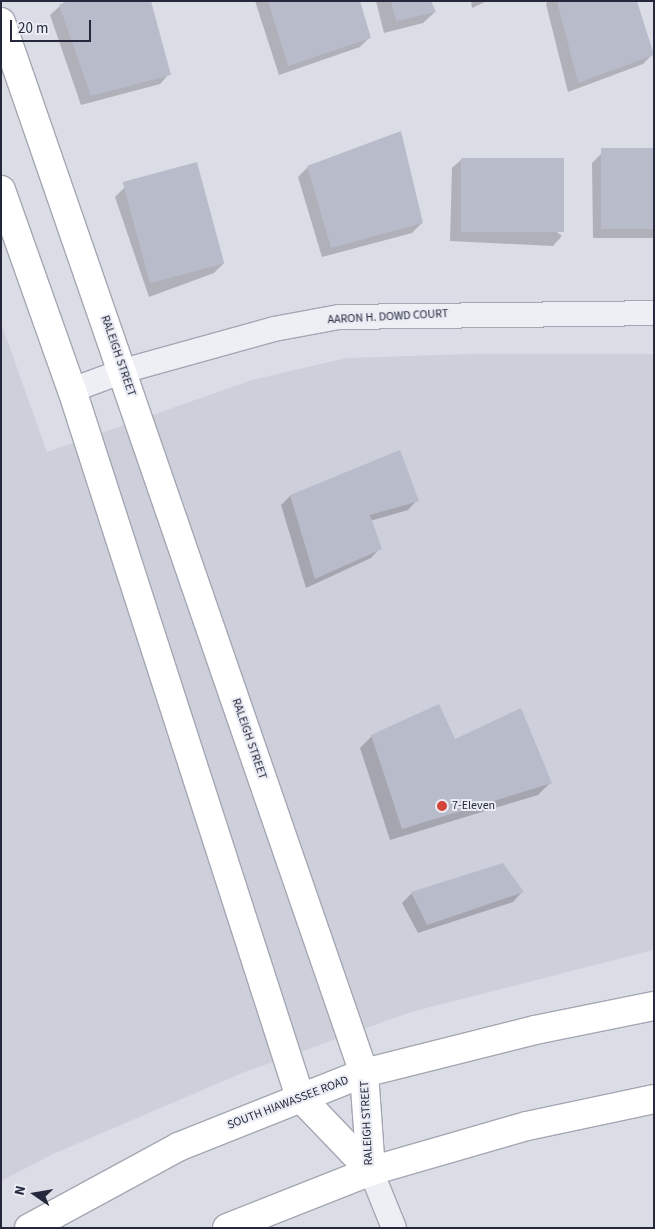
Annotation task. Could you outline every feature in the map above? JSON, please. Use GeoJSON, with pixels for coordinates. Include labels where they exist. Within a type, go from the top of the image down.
{"type":"FeatureCollection","features":[{"type":"Feature","properties":{"kind":"street","name":"RALEIGH STREET"},"geometry":{"type":"LineString","coordinates":[[1,22],[364,1073],[371,1171]]}},
{"type":"Feature","properties":{"kind":"street","name":"RALEIGH STREET"},"geometry":{"type":"LineString","coordinates":[[1,190],[72,390],[300,1097],[371,1171]]}},
{"type":"Feature","properties":{"kind":"street","name":"AARON H. DOWD COURT"},"geometry":{"type":"LineString","coordinates":[[72,390],[123,371],[274,329],[339,317],[654,312]]}},
{"type":"Feature","properties":{"kind":"street","name":"SOUTH HIAWASSEE ROAD"},"geometry":{"type":"LineString","coordinates":[[29,1228],[178,1146],[364,1073],[535,1030],[654,1006]]}},
{"type":"Feature","properties":{"kind":"street"},"geometry":{"type":"LineString","coordinates":[[228,1228],[371,1171],[527,1126],[654,1099]]}},
{"type":"Feature","properties":{"kind":"street"},"geometry":{"type":"LineString","coordinates":[[371,1171],[394,1228]]}},
{"type":"Feature","properties":{"kind":"shaded area"},"geometry":{"type":"Polygon","coordinates":[[[1,323],[47,452],[252,380],[346,358],[471,354],[654,354],[654,950],[411,1012],[242,1073],[53,1154],[1,1181],[1,323]]]}},
{"type":"Feature","properties":{"kind":"building"},"geometry":{"type":"Polygon","coordinates":[[[67,1],[151,1],[171,75],[91,96],[59,5],[67,1]]]}},
{"type":"Feature","properties":{"kind":"building"},"geometry":{"type":"Polygon","coordinates":[[[268,1],[360,1],[371,38],[288,66],[268,1]]]}},
{"type":"Feature","properties":{"kind":"building"},"geometry":{"type":"Polygon","coordinates":[[[391,1],[431,1],[436,12],[396,21],[391,1]]]}},
{"type":"Feature","properties":{"kind":"building"},"geometry":{"type":"Polygon","coordinates":[[[557,1],[637,1],[654,55],[578,83],[557,1]]]}},
{"type":"Feature","properties":{"kind":"building"},"geometry":{"type":"Polygon","coordinates":[[[401,131],[423,223],[331,248],[307,166],[401,131]]]}},
{"type":"Feature","properties":{"kind":"building"},"geometry":{"type":"Polygon","coordinates":[[[601,148],[654,148],[654,229],[601,229],[601,148]]]}},
{"type":"Feature","properties":{"kind":"building"},"geometry":{"type":"Polygon","coordinates":[[[461,158],[564,158],[564,232],[461,232],[461,158]]]}},
{"type":"Feature","properties":{"kind":"building"},"geometry":{"type":"Polygon","coordinates":[[[197,162],[224,263],[150,283],[123,182],[197,162]]]}},
{"type":"Feature","properties":{"kind":"building"},"geometry":{"type":"Polygon","coordinates":[[[400,450],[419,501],[370,515],[382,549],[315,579],[290,495],[400,450]]]}},
{"type":"Feature","properties":{"kind":"building"},"geometry":{"type":"Polygon","coordinates":[[[439,704],[455,739],[521,708],[552,783],[402,829],[371,735],[439,704]]]}},
{"type":"Feature","properties":{"kind":"building"},"geometry":{"type":"Polygon","coordinates":[[[503,863],[524,892],[427,925],[411,892],[503,863]]]}},
{"type":"Feature","properties":{"kind":"place","name":"7-Eleven"},"geometry":{"type":"Point","coordinates":[442,806]}}]}
